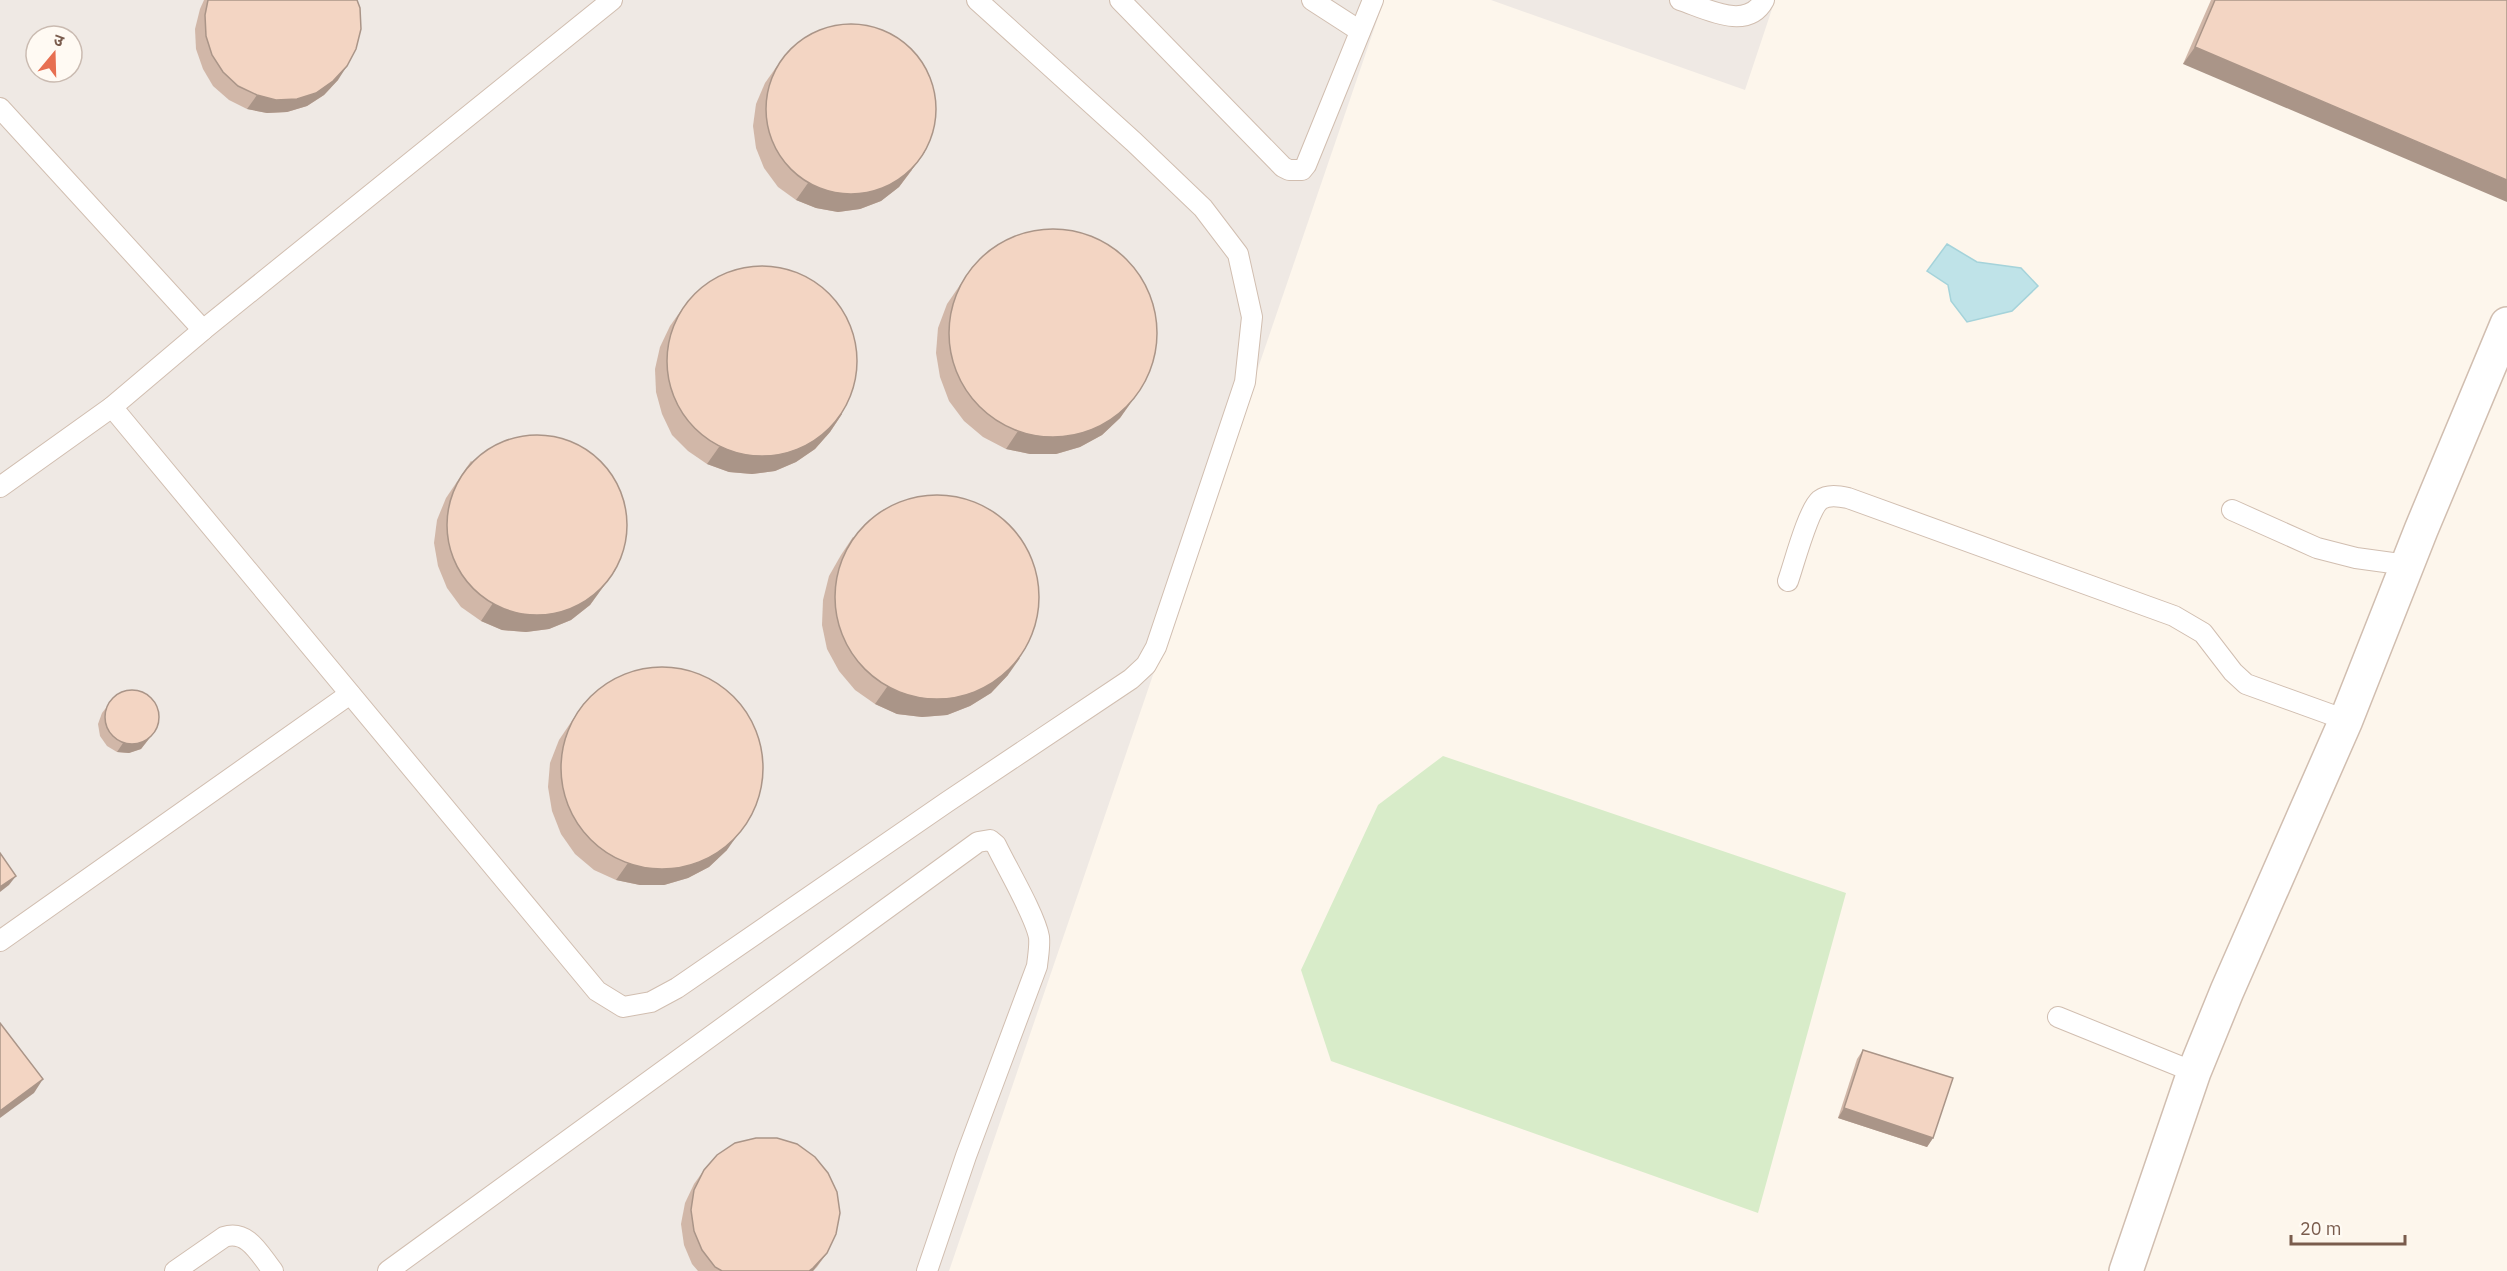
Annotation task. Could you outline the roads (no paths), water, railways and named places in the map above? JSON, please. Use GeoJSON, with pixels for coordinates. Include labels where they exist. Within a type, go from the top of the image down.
{"type":"FeatureCollection","features":[{"type":"Feature","properties":{"kind":"street"},"geometry":{"type":"LineString","coordinates":[[2126,1271],[2194,1072],[2227,991],[2346,720],[2407,565],[2507,324]]}},
{"type":"Feature","properties":{"kind":"lane"},"geometry":{"type":"LineString","coordinates":[[0,487],[112,407],[203,330],[612,0]]}},
{"type":"Feature","properties":{"kind":"lane"},"geometry":{"type":"LineString","coordinates":[[112,407],[597,991],[623,1007],[651,1002],[677,988],[947,802],[1131,679],[1146,665],[1156,647],[1245,382],[1252,317],[1238,254],[1203,208],[1134,142],[977,0]]}},
{"type":"Feature","properties":{"kind":"lane"},"geometry":{"type":"LineString","coordinates":[[1120,0],[1283,167],[1289,170],[1302,170],[1306,165],[1373,0]]}},
{"type":"Feature","properties":{"kind":"lane"},"geometry":{"type":"LineString","coordinates":[[1312,0],[1360,31]]}},
{"type":"Feature","properties":{"kind":"lane"},"geometry":{"type":"LineString","coordinates":[[1680,0],[1726,15],[1747,16],[1760,7],[1764,0]]}},
{"type":"Feature","properties":{"kind":"lane"},"geometry":{"type":"LineString","coordinates":[[0,108],[203,330]]}},
{"type":"Feature","properties":{"kind":"lane"},"geometry":{"type":"LineString","coordinates":[[1788,581],[1812,512],[1820,500],[1831,495],[1848,498],[2174,616],[2203,633],[2233,672],[2246,684],[2346,720]]}},
{"type":"Feature","properties":{"kind":"lane"},"geometry":{"type":"LineString","coordinates":[[2232,510],[2317,548],[2356,558],[2407,565]]}},
{"type":"Feature","properties":{"kind":"lane"},"geometry":{"type":"LineString","coordinates":[[0,941],[350,694]]}},
{"type":"Feature","properties":{"kind":"lane"},"geometry":{"type":"LineString","coordinates":[[388,1271],[978,842],[990,840],[996,845],[1032,918],[1038,935],[1037,966],[966,1156],[927,1271]]}},
{"type":"Feature","properties":{"kind":"lane"},"geometry":{"type":"LineString","coordinates":[[2058,1017],[2194,1072]]}},
{"type":"Feature","properties":{"kind":"lane"},"geometry":{"type":"LineString","coordinates":[[175,1271],[224,1237],[232,1234],[249,1240],[273,1271]]}},
{"type":"Feature","properties":{"kind":"water"},"geometry":{"type":"Polygon","coordinates":[[[1947,244],[1977,262],[2021,268],[2038,286],[2012,311],[1967,322],[1951,301],[1948,285],[1927,271],[1947,244]]]}}]}
